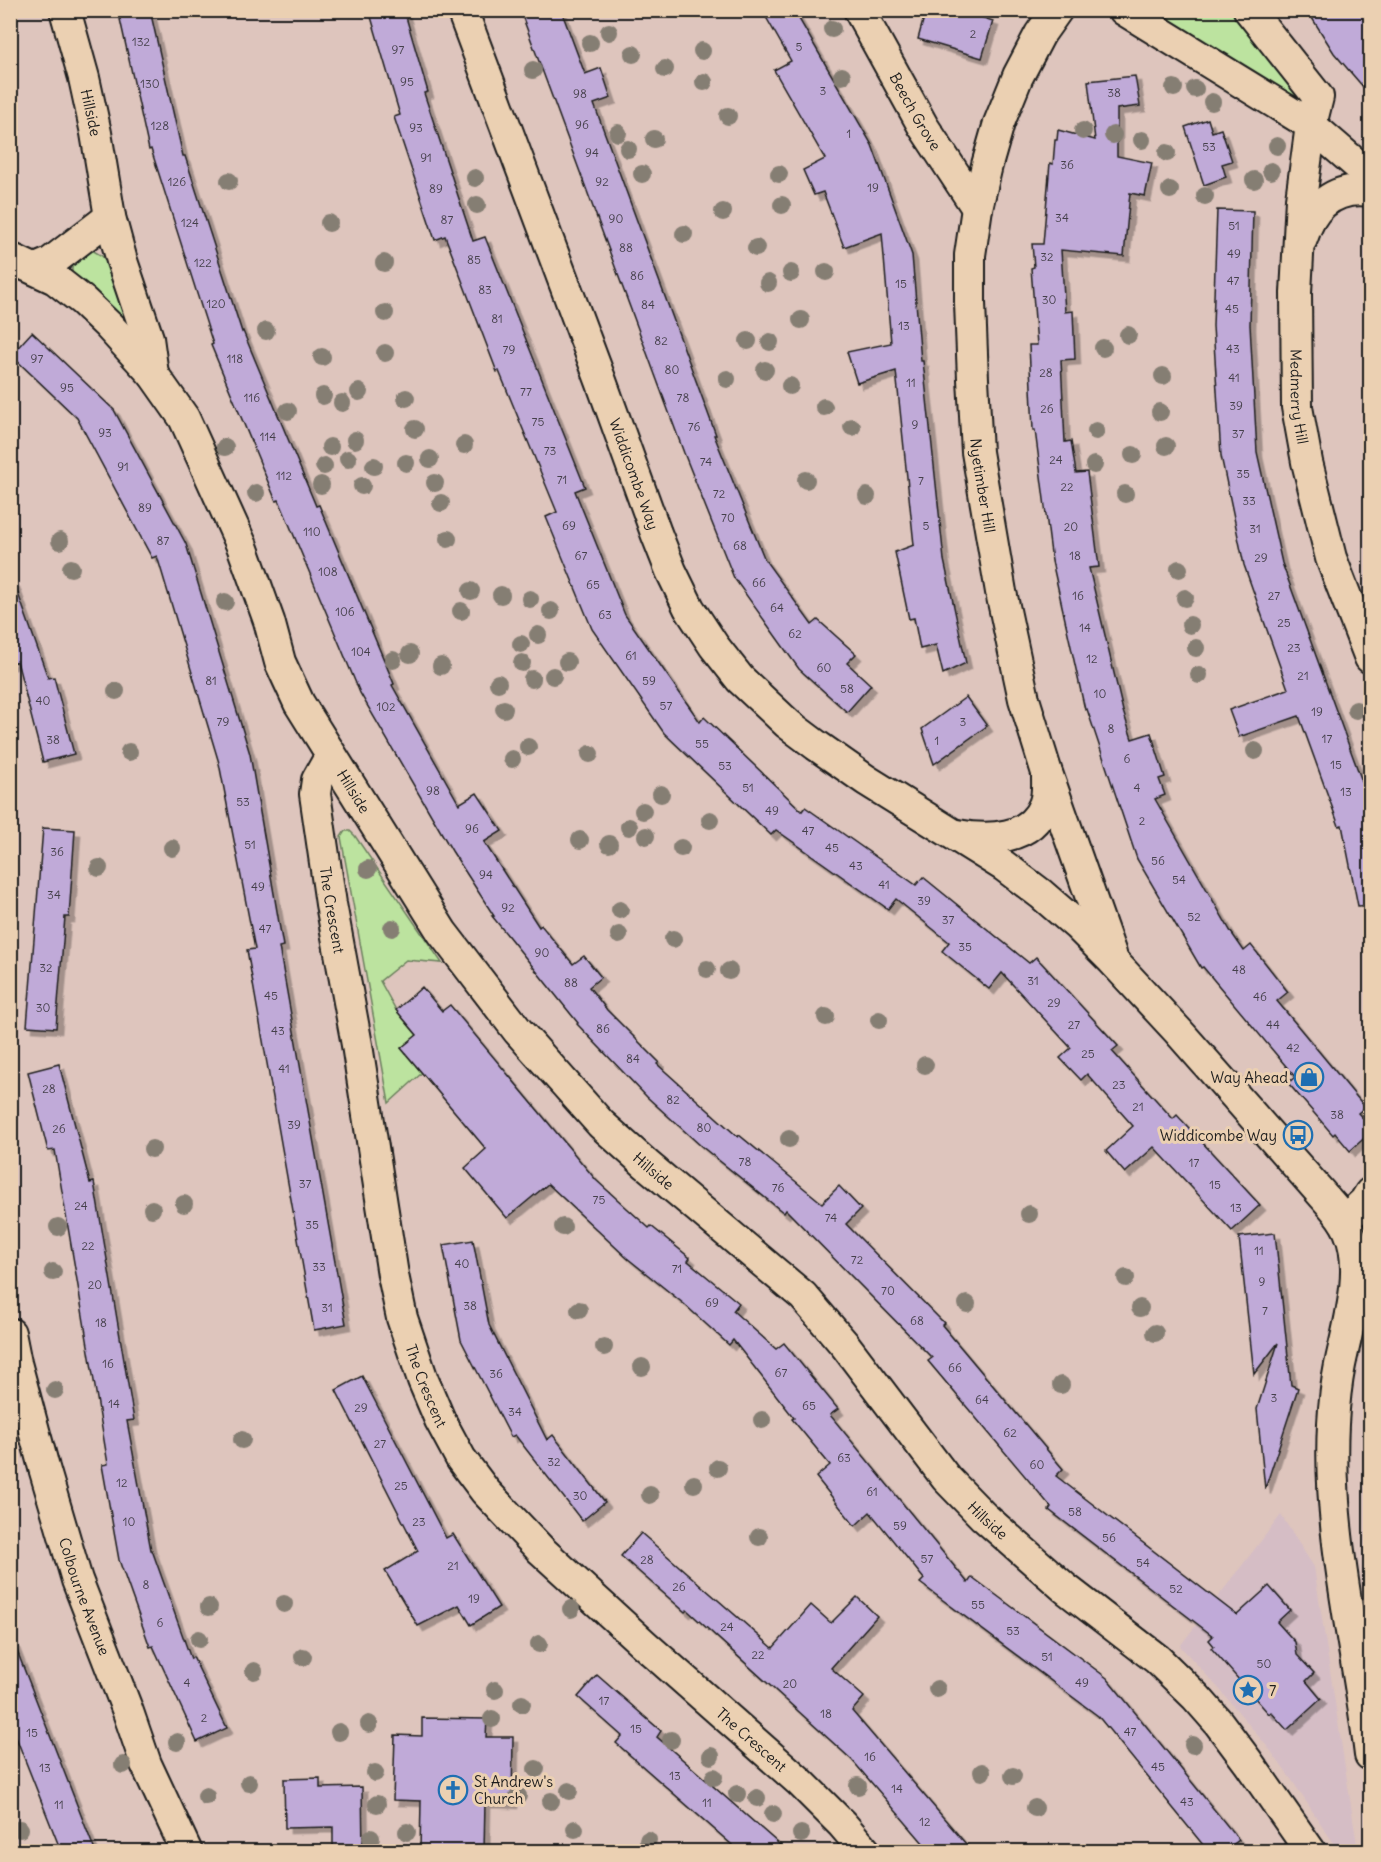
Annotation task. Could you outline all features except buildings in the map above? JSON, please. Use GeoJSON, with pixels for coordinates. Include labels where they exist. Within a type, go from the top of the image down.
{"type":"FeatureCollection","features":[{"type":"Feature","properties":{"kind":"street","name":"Hillside"},"geometry":{"type":"LineString","coordinates":[[64,10],[84,78],[110,217],[147,338],[153,374]]}},
{"type":"Feature","properties":{"kind":"street","name":"Widdicombe Way"},"geometry":{"type":"LineString","coordinates":[[462,10],[671,571],[689,608],[732,669],[788,724],[866,780],[1004,866],[1041,894],[1113,960],[1344,1221],[1363,1274],[1354,1291],[1337,1383],[1333,1424],[1333,1485],[1350,1629],[1371,1755]]}},
{"type":"Feature","properties":{"kind":"street","name":"Beech Grove"},"geometry":{"type":"LineString","coordinates":[[859,10],[923,126],[977,208]]}},
{"type":"Feature","properties":{"kind":"street","name":"Nyetimber Hill"},"geometry":{"type":"LineString","coordinates":[[1057,10],[1040,34],[1008,98],[996,133],[977,208],[970,255],[977,452],[1001,592],[1024,699],[1047,773],[1113,960]]}},
{"type":"Feature","properties":{"kind":"street"},"geometry":{"type":"LineString","coordinates":[[1124,10],[1311,125],[1371,176]]}},
{"type":"Feature","properties":{"kind":"street","name":"Medmerry Hill"},"geometry":{"type":"LineString","coordinates":[[1249,10],[1318,97],[1311,125],[1301,200],[1295,314],[1297,407],[1307,462],[1331,558],[1371,658]]}},
{"type":"Feature","properties":{"kind":"street"},"geometry":{"type":"LineString","coordinates":[[1298,268],[1305,229],[1318,208],[1339,194],[1351,191],[1371,191]]}},
{"type":"Feature","properties":{"kind":"street","name":"Hillside"},"geometry":{"type":"LineString","coordinates":[[23,264],[59,257],[110,217]]}},
{"type":"Feature","properties":{"kind":"street","name":"Hillside"},"geometry":{"type":"LineString","coordinates":[[23,264],[55,279],[83,301],[153,374],[184,418],[242,546],[269,621],[280,662],[299,703],[442,932],[518,1031],[601,1124],[803,1296],[845,1345],[946,1478],[983,1515],[1065,1588],[1157,1659],[1196,1697],[1248,1762],[1311,1851]]}},
{"type":"Feature","properties":{"kind":"street","name":"The Crescent"},"geometry":{"type":"LineString","coordinates":[[331,756],[317,780],[315,794],[331,904],[402,1318],[424,1383],[440,1420],[461,1459],[486,1492],[528,1537],[646,1646],[799,1781],[866,1851]]}},
{"type":"Feature","properties":{"kind":"street","name":"Widdicombe Way"},"geometry":{"type":"LineString","coordinates":[[951,834],[995,838],[1023,829],[1035,819],[1044,806],[1047,773]]}},
{"type":"Feature","properties":{"kind":"street"},"geometry":{"type":"LineString","coordinates":[[1344,1221],[1371,1193]]}},
{"type":"Feature","properties":{"kind":"street","name":"Colbourne Avenue"},"geometry":{"type":"LineString","coordinates":[[10,1333],[44,1468],[77,1581],[146,1764],[187,1851]]}},
{"type":"Feature","properties":{"kind":"shaded area"},"geometry":{"type":"Polygon","coordinates":[[[1281,1515],[1314,1567],[1358,1851],[1339,1851],[1270,1750],[1180,1646],[1281,1515]]]}},
{"type":"Feature","properties":{"kind":"green space"},"geometry":{"type":"Polygon","coordinates":[[[1142,11],[1236,11],[1302,95],[1302,102],[1142,11]]]}},
{"type":"Feature","properties":{"kind":"green space"},"geometry":{"type":"Polygon","coordinates":[[[92,250],[107,262],[127,323],[125,324],[72,275],[72,264],[87,251],[92,250]]]}},
{"type":"Feature","properties":{"kind":"green space"},"geometry":{"type":"Polygon","coordinates":[[[345,831],[350,831],[355,836],[442,963],[406,960],[380,981],[396,1010],[417,1035],[401,1048],[422,1073],[389,1103],[341,837],[345,831]]]}},
{"type":"Feature","properties":{"kind":"place","name":"Way Ahead"},"geometry":{"type":"Point","coordinates":[1309,1077]}},
{"type":"Feature","properties":{"kind":"place","name":"Widdicombe Way"},"geometry":{"type":"Point","coordinates":[1298,1135]}},
{"type":"Feature","properties":{"kind":"place","name":"7"},"geometry":{"type":"Point","coordinates":[1248,1690]}},
{"type":"Feature","properties":{"kind":"place","name":"St Andrew's Church"},"geometry":{"type":"Point","coordinates":[453,1790]}}]}
